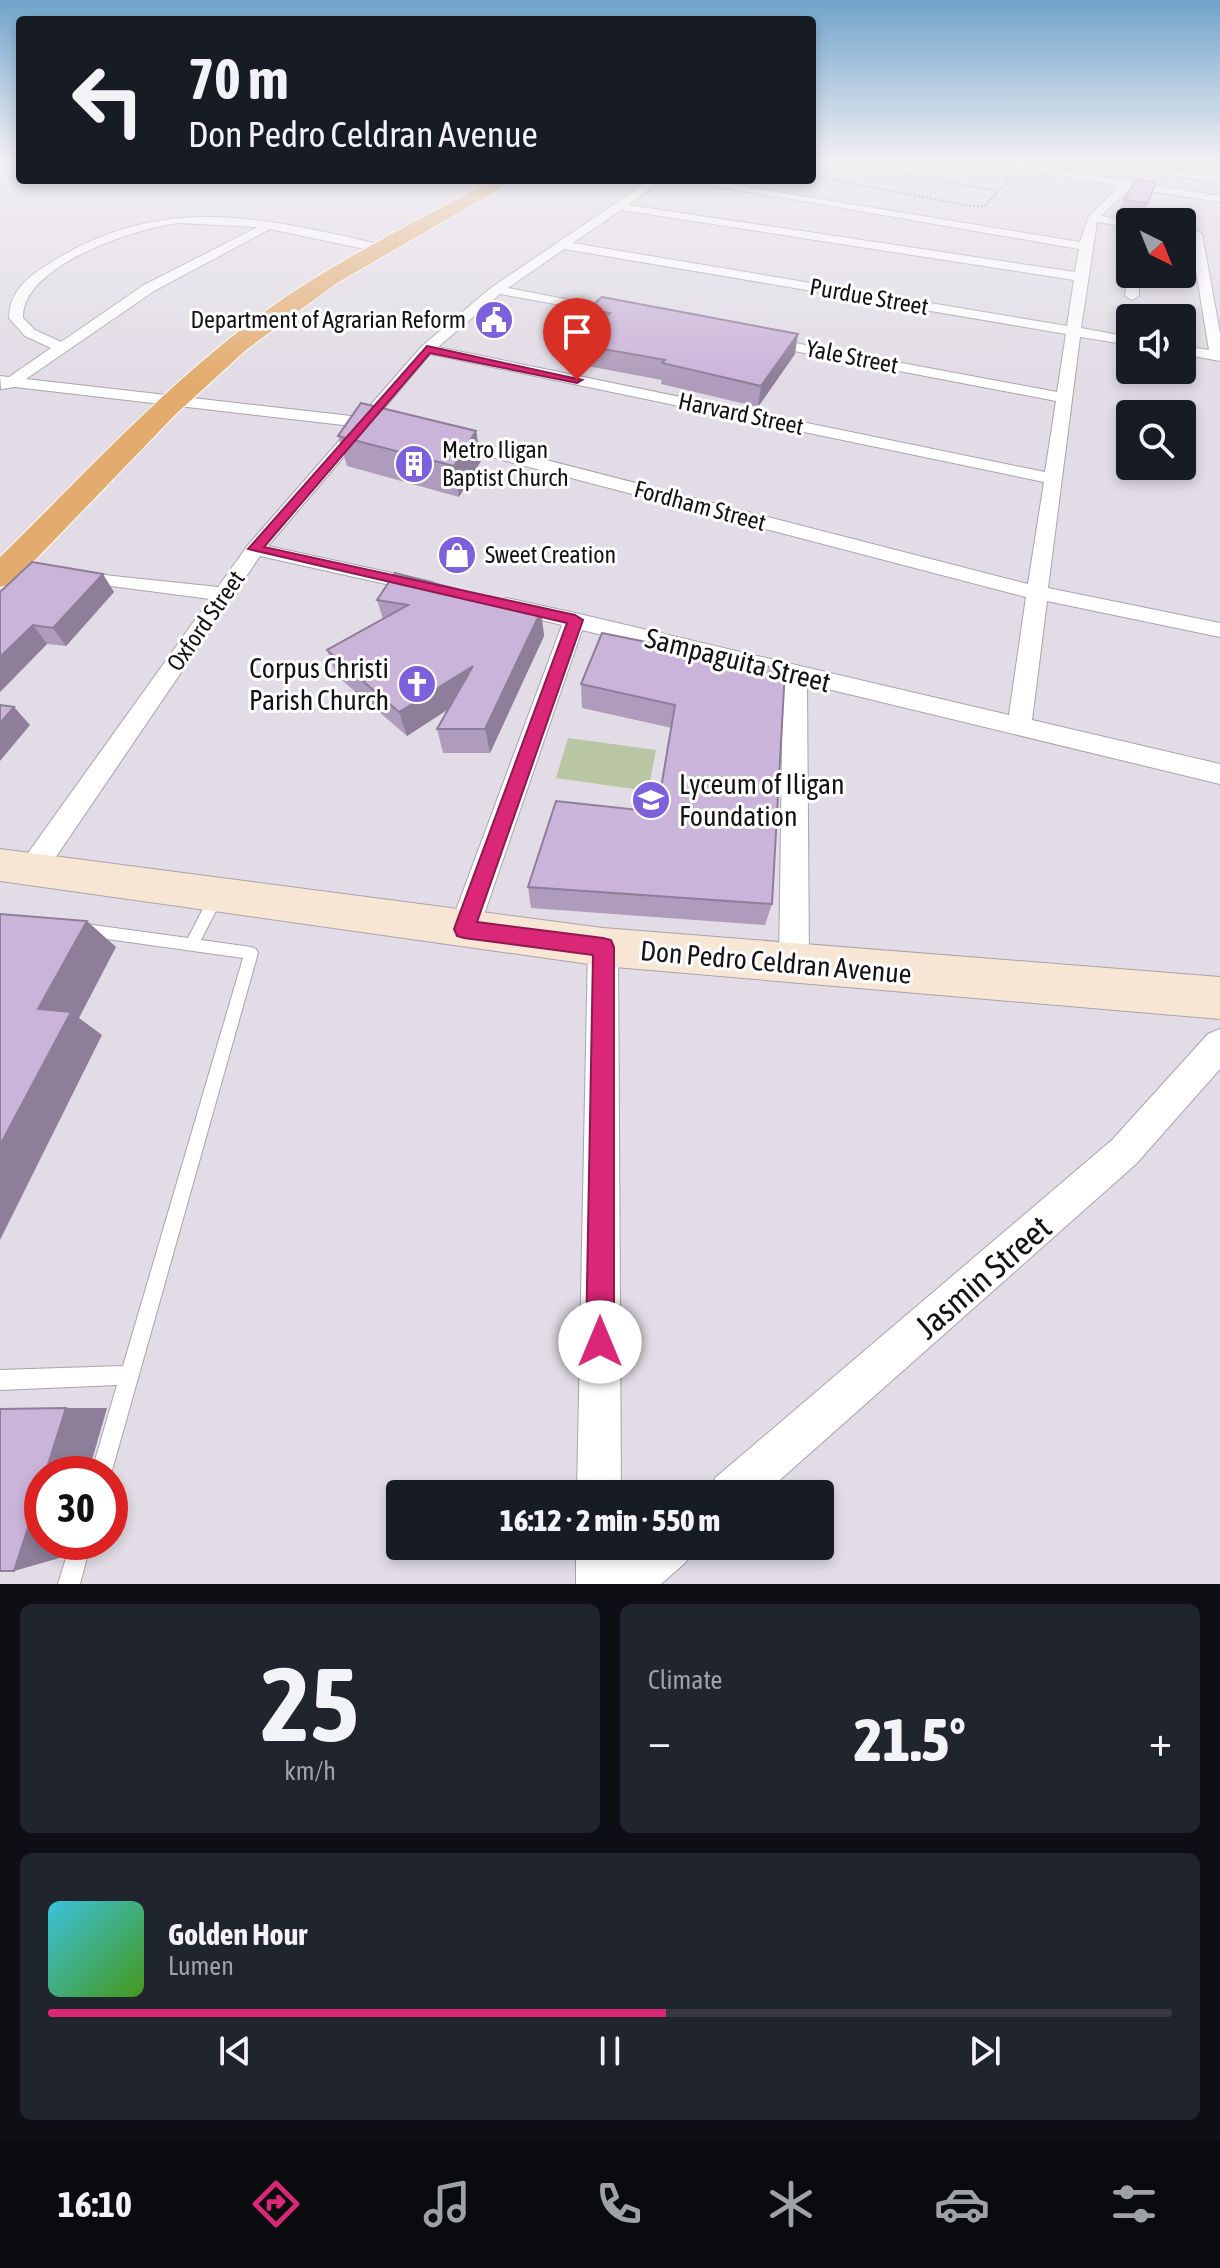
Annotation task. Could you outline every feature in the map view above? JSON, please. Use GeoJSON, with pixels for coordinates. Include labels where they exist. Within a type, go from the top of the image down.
{"type":"FeatureCollection","features":[{"type":"Feature","properties":{"kind":"highway"},"geometry":{"type":"LineString","coordinates":[[5,571],[177,399],[276,315],[413,232]]}},
{"type":"Feature","properties":{"kind":"main road","name":"Don Pedro Celdran Avenue"},"geometry":{"type":"LineString","coordinates":[[17,867],[603,947],[1220,998]]}},
{"type":"Feature","properties":{"kind":"street"},"geometry":{"type":"LineString","coordinates":[[62,348],[25,328],[16,317],[15,306],[31,281],[70,256],[126,232]]}},
{"type":"Feature","properties":{"kind":"street"},"geometry":{"type":"LineString","coordinates":[[4,384],[149,288],[257,232]]}},
{"type":"Feature","properties":{"kind":"street"},"geometry":{"type":"LineString","coordinates":[[287,232],[383,249]]}},
{"type":"Feature","properties":{"kind":"street","name":"Oxford Street"},"geometry":{"type":"LineString","coordinates":[[17,867],[225,594],[255,549],[427,349],[497,290],[579,232]]}},
{"type":"Feature","properties":{"kind":"street"},"geometry":{"type":"LineString","coordinates":[[786,232],[1082,277]]}},
{"type":"Feature","properties":{"kind":"street"},"geometry":{"type":"LineString","coordinates":[[1000,232],[1085,246]]}},
{"type":"Feature","properties":{"kind":"street"},"geometry":{"type":"LineString","coordinates":[[1019,727],[1066,398],[1071,331],[1089,232]]}},
{"type":"Feature","properties":{"kind":"street"},"geometry":{"type":"LineString","coordinates":[[1196,234],[1219,357],[1196,353]]}},
{"type":"Feature","properties":{"kind":"street","name":"Purdue Street"},"geometry":{"type":"LineString","coordinates":[[561,245],[1116,339]]}},
{"type":"Feature","properties":{"kind":"street"},"geometry":{"type":"LineString","coordinates":[[1132,288],[1132,296]]}},
{"type":"Feature","properties":{"kind":"street"},"geometry":{"type":"LineString","coordinates":[[497,290],[635,316]]}},
{"type":"Feature","properties":{"kind":"street","name":"Yale Street"},"geometry":{"type":"LineString","coordinates":[[743,337],[1066,398]]}},
{"type":"Feature","properties":{"kind":"street","name":"Harvard Street"},"geometry":{"type":"LineString","coordinates":[[427,349],[1055,479]]}},
{"type":"Feature","properties":{"kind":"street","name":"Fordham Street"},"geometry":{"type":"LineString","coordinates":[[4,384],[177,399],[364,422],[419,433],[1038,593],[1220,630]]}},
{"type":"Feature","properties":{"kind":"street"},"geometry":{"type":"LineString","coordinates":[[255,549],[453,593]]}},
{"type":"Feature","properties":{"kind":"street"},"geometry":{"type":"LineString","coordinates":[[5,571],[48,572],[225,594]]}},
{"type":"Feature","properties":{"kind":"street","name":"Sampaguita Street"},"geometry":{"type":"LineString","coordinates":[[484,600],[1220,774]]}},
{"type":"Feature","properties":{"kind":"street"},"geometry":{"type":"LineString","coordinates":[[464,929],[575,620]]}},
{"type":"Feature","properties":{"kind":"street"},"geometry":{"type":"LineString","coordinates":[[794,963],[795,673]]}},
{"type":"Feature","properties":{"kind":"street"},"geometry":{"type":"LineString","coordinates":[[599,1480],[603,947]]}},
{"type":"Feature","properties":{"kind":"street","name":"Jasmin Street"},"geometry":{"type":"LineString","coordinates":[[747,1480],[1124,1152],[1220,1045]]}},
{"type":"Feature","properties":{"kind":"street"},"geometry":{"type":"LineString","coordinates":[[599,1560],[599,1584]]}},
{"type":"Feature","properties":{"kind":"street"},"geometry":{"type":"LineString","coordinates":[[626,1584],[654,1560]]}},
{"type":"Feature","properties":{"kind":"lane"},"geometry":{"type":"LineString","coordinates":[[191,945],[218,894]]}},
{"type":"Feature","properties":{"kind":"lane"},"geometry":{"type":"LineString","coordinates":[[74,929],[251,953],[106,1456]]}},
{"type":"Feature","properties":{"kind":"lane"},"geometry":{"type":"LineString","coordinates":[[0,1380],[130,1375]]}},
{"type":"Feature","properties":{"kind":"lane"},"geometry":{"type":"LineString","coordinates":[[69,1584],[76,1560]]}},
{"type":"Feature","properties":{"kind":"green space"},"geometry":{"type":"Polygon","coordinates":[[[568,738],[656,750],[648,791],[556,778],[568,738]]]}},
{"type":"Feature","properties":{"kind":"building"},"geometry":{"type":"Polygon","coordinates":[[[602,297],[798,334],[761,386],[662,363],[665,360],[575,344],[610,313],[588,309],[602,297]]]}},
{"type":"Feature","properties":{"kind":"building"},"geometry":{"type":"Polygon","coordinates":[[[361,403],[476,431],[454,466],[338,436],[361,403]]]}},
{"type":"Feature","properties":{"kind":"building"},"geometry":{"type":"Polygon","coordinates":[[[32,562],[103,574],[53,628],[33,625],[0,657],[0,592],[32,562]]]}},
{"type":"Feature","properties":{"kind":"building"},"geometry":{"type":"Polygon","coordinates":[[[395,573],[541,611],[485,729],[437,729],[473,666],[399,712],[327,650],[408,605],[377,600],[395,573]]]}},
{"type":"Feature","properties":{"kind":"building","name":"Lyceum of Iligan Foundation"},"geometry":{"type":"Polygon","coordinates":[[[602,633],[785,670],[772,904],[528,887],[556,801],[657,812],[675,705],[581,684],[602,633]]]}},
{"type":"Feature","properties":{"kind":"building"},"geometry":{"type":"Polygon","coordinates":[[[0,705],[14,707],[0,723],[0,705]]]}},
{"type":"Feature","properties":{"kind":"building"},"geometry":{"type":"Polygon","coordinates":[[[0,914],[87,921],[38,1009],[71,1012],[0,1145],[0,914]]]}},
{"type":"Feature","properties":{"kind":"building"},"geometry":{"type":"Polygon","coordinates":[[[66,1408],[51,1456],[24,1456],[24,1540],[14,1571],[0,1571],[0,1409],[66,1408]]]}},
{"type":"Feature","properties":{"kind":"place","name":"Department of Agrarian Reform"},"geometry":{"type":"Point","coordinates":[494,320]}},
{"type":"Feature","properties":{"kind":"place","name":"Metro Iligan Baptist Church"},"geometry":{"type":"Point","coordinates":[414,464]}},
{"type":"Feature","properties":{"kind":"place","name":"Sweet Creation"},"geometry":{"type":"Point","coordinates":[457,555]}},
{"type":"Feature","properties":{"kind":"place","name":"Corpus Christi Parish Church"},"geometry":{"type":"Point","coordinates":[417,684]}},
{"type":"Feature","properties":{"kind":"place","name":"Lyceum of Iligan Foundation"},"geometry":{"type":"Point","coordinates":[651,800]}},
{"type":"Feature","properties":{"kind":"route"},"geometry":{"type":"LineString","coordinates":[[577,380],[427,349],[255,549],[575,620],[464,929],[603,947],[600,1342]]}}]}
